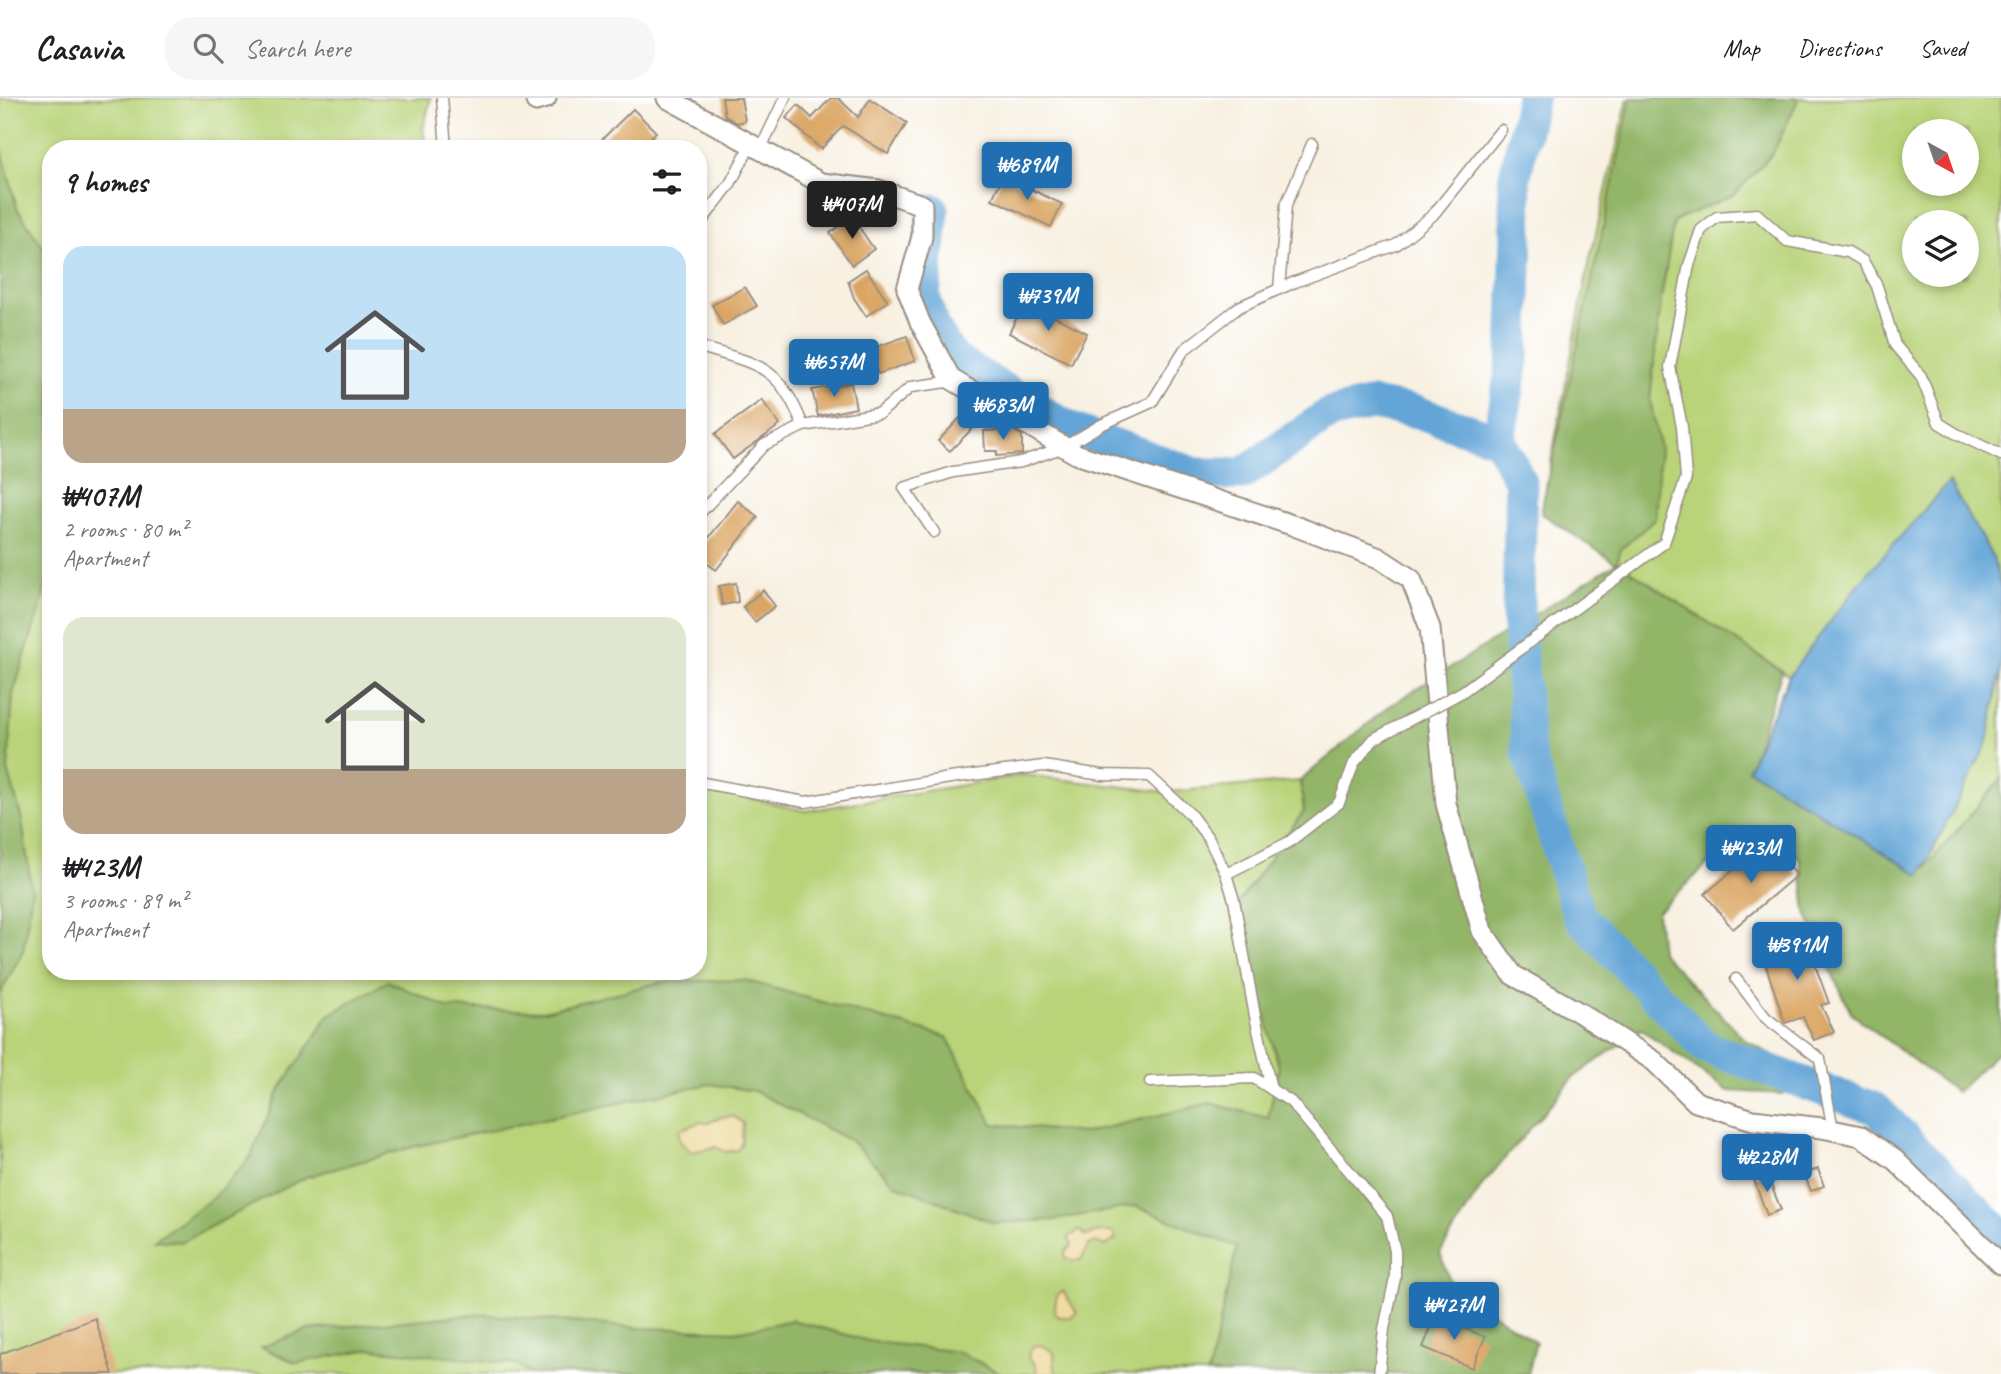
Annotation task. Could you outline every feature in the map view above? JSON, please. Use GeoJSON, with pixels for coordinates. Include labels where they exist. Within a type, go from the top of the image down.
{"type":"FeatureCollection","features":[{"type":"Feature","properties":{"kind":"street"},"geometry":{"type":"LineString","coordinates":[[667,98],[821,184],[879,190],[922,205],[922,237],[907,289],[920,322],[954,381],[1076,454],[1292,525],[1379,558],[1411,579],[1430,628],[1446,804],[1482,930],[1513,975],[1580,1013],[1654,1061],[1696,1102],[1753,1120],[1833,1129],[1861,1136],[1895,1160],[2001,1264]]}},
{"type":"Feature","properties":{"kind":"lane"},"geometry":{"type":"LineString","coordinates":[[442,98],[445,140]]}},
{"type":"Feature","properties":{"kind":"lane"},"geometry":{"type":"LineString","coordinates":[[707,214],[755,148],[785,98]]}},
{"type":"Feature","properties":{"kind":"lane"},"geometry":{"type":"LineString","coordinates":[[934,532],[904,488],[953,472],[1021,461],[1064,447],[1101,425],[1152,402],[1184,350],[1239,307],[1396,245],[1433,215],[1501,130]]}},
{"type":"Feature","properties":{"kind":"lane"},"geometry":{"type":"LineString","coordinates":[[1279,289],[1286,205],[1312,144]]}},
{"type":"Feature","properties":{"kind":"lane"},"geometry":{"type":"LineString","coordinates":[[1226,874],[1289,842],[1339,803],[1354,762],[1374,739],[1462,692],[1664,543],[1686,478],[1682,427],[1670,367],[1677,323],[1689,265],[1701,230],[1717,217],[1757,214],[1787,242],[1848,252],[1863,261],[1877,286],[1895,345],[1920,376],[1939,423],[2001,455]]}},
{"type":"Feature","properties":{"kind":"lane"},"geometry":{"type":"LineString","coordinates":[[707,348],[764,368],[784,386],[794,401],[803,426]]}},
{"type":"Feature","properties":{"kind":"lane"},"geometry":{"type":"LineString","coordinates":[[707,505],[764,445],[803,426],[880,413],[911,387],[954,381]]}},
{"type":"Feature","properties":{"kind":"lane"},"geometry":{"type":"LineString","coordinates":[[707,784],[806,803],[950,778],[1043,766],[1102,775],[1149,776],[1190,814],[1209,839],[1226,874],[1234,900],[1271,1089]]}},
{"type":"Feature","properties":{"kind":"lane"},"geometry":{"type":"LineString","coordinates":[[1736,979],[1766,1018],[1820,1059],[1833,1129]]}},
{"type":"Feature","properties":{"kind":"lane"},"geometry":{"type":"LineString","coordinates":[[1150,1082],[1255,1078],[1291,1102],[1387,1216],[1395,1251],[1395,1278],[1384,1329],[1379,1374]]}},
{"type":"Feature","properties":{"kind":"green space"},"geometry":{"type":"Polygon","coordinates":[[[0,98],[431,98],[423,129],[425,140],[42,140],[42,980],[707,980],[707,788],[805,811],[1023,775],[1167,792],[1300,781],[1304,811],[1237,905],[1280,1068],[1208,1374],[0,1374],[0,98]]]}},
{"type":"Feature","properties":{"kind":"green space"},"geometry":{"type":"Polygon","coordinates":[[[1628,98],[2001,98],[2001,779],[1920,875],[1748,769],[1789,676],[1541,513],[1589,263],[1628,98]]]}},
{"type":"Feature","properties":{"kind":"green space"},"geometry":{"type":"Polygon","coordinates":[[[1631,98],[1799,98],[1773,153],[1734,195],[1674,221],[1661,299],[1650,400],[1660,448],[1655,519],[1621,549],[1617,562],[1782,671],[1749,769],[1926,867],[2001,779],[2001,1049],[1956,1092],[1852,1014],[1806,912],[1800,860],[1775,830],[1734,840],[1657,912],[1661,952],[1744,1039],[1789,1065],[1783,1094],[1728,1091],[1641,1029],[1573,1078],[1483,1184],[1440,1253],[1452,1286],[1536,1342],[1528,1374],[1208,1374],[1237,1247],[1135,1206],[1054,1220],[995,1223],[896,1185],[851,1141],[754,1091],[709,1084],[417,1146],[306,1177],[181,1242],[154,1240],[213,1198],[250,1158],[279,1091],[329,1015],[388,981],[448,1008],[544,1011],[661,982],[744,980],[947,1037],[993,1124],[1084,1133],[1210,1103],[1268,1118],[1279,1068],[1237,905],[1304,811],[1300,781],[1388,707],[1616,563],[1541,513],[1631,98]]]}},
{"type":"Feature","properties":{"kind":"green space"},"geometry":{"type":"Polygon","coordinates":[[[0,143],[17,208],[42,246],[42,601],[13,694],[8,770],[22,820],[32,892],[23,951],[0,994],[0,143]]]}},
{"type":"Feature","properties":{"kind":"green space"},"geometry":{"type":"Polygon","coordinates":[[[479,1314],[640,1328],[742,1331],[792,1320],[869,1341],[959,1352],[1002,1374],[531,1374],[517,1364],[371,1349],[296,1363],[261,1347],[307,1330],[479,1314]]]}},
{"type":"Feature","properties":{"kind":"sand"},"geometry":{"type":"Polygon","coordinates":[[[733,1116],[743,1123],[742,1142],[738,1150],[725,1152],[716,1147],[691,1152],[680,1141],[679,1130],[700,1122],[708,1123],[721,1117],[733,1116]]]}},
{"type":"Feature","properties":{"kind":"sand"},"geometry":{"type":"Polygon","coordinates":[[[1079,1230],[1086,1236],[1098,1232],[1113,1232],[1116,1239],[1106,1246],[1096,1242],[1089,1245],[1081,1260],[1073,1261],[1065,1258],[1065,1252],[1072,1245],[1068,1238],[1079,1230]]]}},
{"type":"Feature","properties":{"kind":"sand"},"geometry":{"type":"Polygon","coordinates":[[[1063,1291],[1077,1313],[1071,1317],[1059,1317],[1054,1311],[1057,1295],[1063,1291]]]}},
{"type":"Feature","properties":{"kind":"sand"},"geometry":{"type":"Polygon","coordinates":[[[1035,1345],[1044,1346],[1054,1353],[1055,1370],[1058,1374],[1037,1374],[1036,1366],[1028,1356],[1035,1345]]]}},
{"type":"Feature","properties":{"kind":"water"},"geometry":{"type":"Polygon","coordinates":[[[1949,482],[1993,558],[2001,589],[2001,668],[1988,742],[1920,875],[1748,769],[1789,676],[1861,581],[1949,482]]]}},
{"type":"Feature","properties":{"kind":"building"},"geometry":{"type":"Polygon","coordinates":[[[722,98],[741,98],[745,121],[737,123],[725,116],[722,98]]]}},
{"type":"Feature","properties":{"kind":"building"},"geometry":{"type":"Polygon","coordinates":[[[831,98],[838,98],[858,117],[870,99],[907,123],[888,154],[843,126],[821,149],[786,118],[798,105],[812,118],[831,98]]]}},
{"type":"Feature","properties":{"kind":"building"},"geometry":{"type":"Polygon","coordinates":[[[633,109],[656,132],[648,140],[601,140],[633,109]]]}},
{"type":"Feature","properties":{"kind":"building"},"geometry":{"type":"Polygon","coordinates":[[[1003,176],[1062,204],[1051,227],[992,199],[1003,176]]]}},
{"type":"Feature","properties":{"kind":"building"},"geometry":{"type":"Polygon","coordinates":[[[852,217],[874,249],[852,265],[830,233],[852,217]]]}},
{"type":"Feature","properties":{"kind":"building"},"geometry":{"type":"Polygon","coordinates":[[[866,269],[888,301],[866,316],[854,298],[848,281],[866,269]]]}},
{"type":"Feature","properties":{"kind":"building"},"geometry":{"type":"Polygon","coordinates":[[[745,287],[757,306],[723,325],[712,305],[745,287]]]}},
{"type":"Feature","properties":{"kind":"building"},"geometry":{"type":"Polygon","coordinates":[[[1025,302],[1087,333],[1071,364],[1009,333],[1025,302]]]}},
{"type":"Feature","properties":{"kind":"building"},"geometry":{"type":"Polygon","coordinates":[[[907,336],[915,361],[878,374],[870,349],[907,336]]]}},
{"type":"Feature","properties":{"kind":"building"},"geometry":{"type":"Polygon","coordinates":[[[851,383],[856,408],[818,416],[812,390],[851,383]]]}},
{"type":"Feature","properties":{"kind":"building"},"geometry":{"type":"Polygon","coordinates":[[[762,400],[780,425],[733,459],[715,434],[762,400]]]}},
{"type":"Feature","properties":{"kind":"building"},"geometry":{"type":"Polygon","coordinates":[[[961,417],[973,428],[950,451],[938,441],[961,417]]]}},
{"type":"Feature","properties":{"kind":"building"},"geometry":{"type":"Polygon","coordinates":[[[1013,430],[1022,436],[1022,454],[996,456],[997,451],[985,451],[984,431],[1013,430]]]}},
{"type":"Feature","properties":{"kind":"building"},"geometry":{"type":"Polygon","coordinates":[[[738,501],[758,517],[716,570],[707,563],[707,540],[738,501]]]}},
{"type":"Feature","properties":{"kind":"building"},"geometry":{"type":"Polygon","coordinates":[[[736,583],[738,602],[722,605],[719,586],[736,583]]]}},
{"type":"Feature","properties":{"kind":"building"},"geometry":{"type":"Polygon","coordinates":[[[763,590],[775,606],[755,622],[743,607],[763,590]]]}},
{"type":"Feature","properties":{"kind":"building"},"geometry":{"type":"Polygon","coordinates":[[[1768,841],[1797,875],[1733,929],[1705,894],[1768,841]]]}},
{"type":"Feature","properties":{"kind":"building"},"geometry":{"type":"Polygon","coordinates":[[[1801,927],[1829,1003],[1821,1005],[1834,1032],[1814,1040],[1803,1017],[1785,1023],[1759,945],[1801,927]]]}},
{"type":"Feature","properties":{"kind":"building"},"geometry":{"type":"Polygon","coordinates":[[[1818,1169],[1824,1186],[1811,1191],[1804,1174],[1818,1169]]]}},
{"type":"Feature","properties":{"kind":"building"},"geometry":{"type":"Polygon","coordinates":[[[1766,1172],[1781,1210],[1767,1215],[1753,1177],[1766,1172]]]}},
{"type":"Feature","properties":{"kind":"building"},"geometry":{"type":"Polygon","coordinates":[[[1436,1316],[1485,1337],[1472,1368],[1423,1347],[1436,1316]]]}},
{"type":"Feature","properties":{"kind":"building"},"geometry":{"type":"Polygon","coordinates":[[[95,1318],[113,1374],[0,1374],[0,1354],[95,1318]]]}},
{"type":"Feature","properties":{"kind":"waterway"},"geometry":{"type":"LineString","coordinates":[[1532,98],[1514,180],[1517,233],[1513,361],[1499,440],[1521,482],[1518,614],[1528,751],[1579,916],[1705,1047],[1876,1109],[2001,1235]]}},
{"type":"Feature","properties":{"kind":"waterway"},"geometry":{"type":"LineString","coordinates":[[933,210],[924,296],[932,325],[953,359],[1071,429],[1196,474],[1242,474],[1329,414],[1372,404],[1417,412],[1499,440]]}}]}
